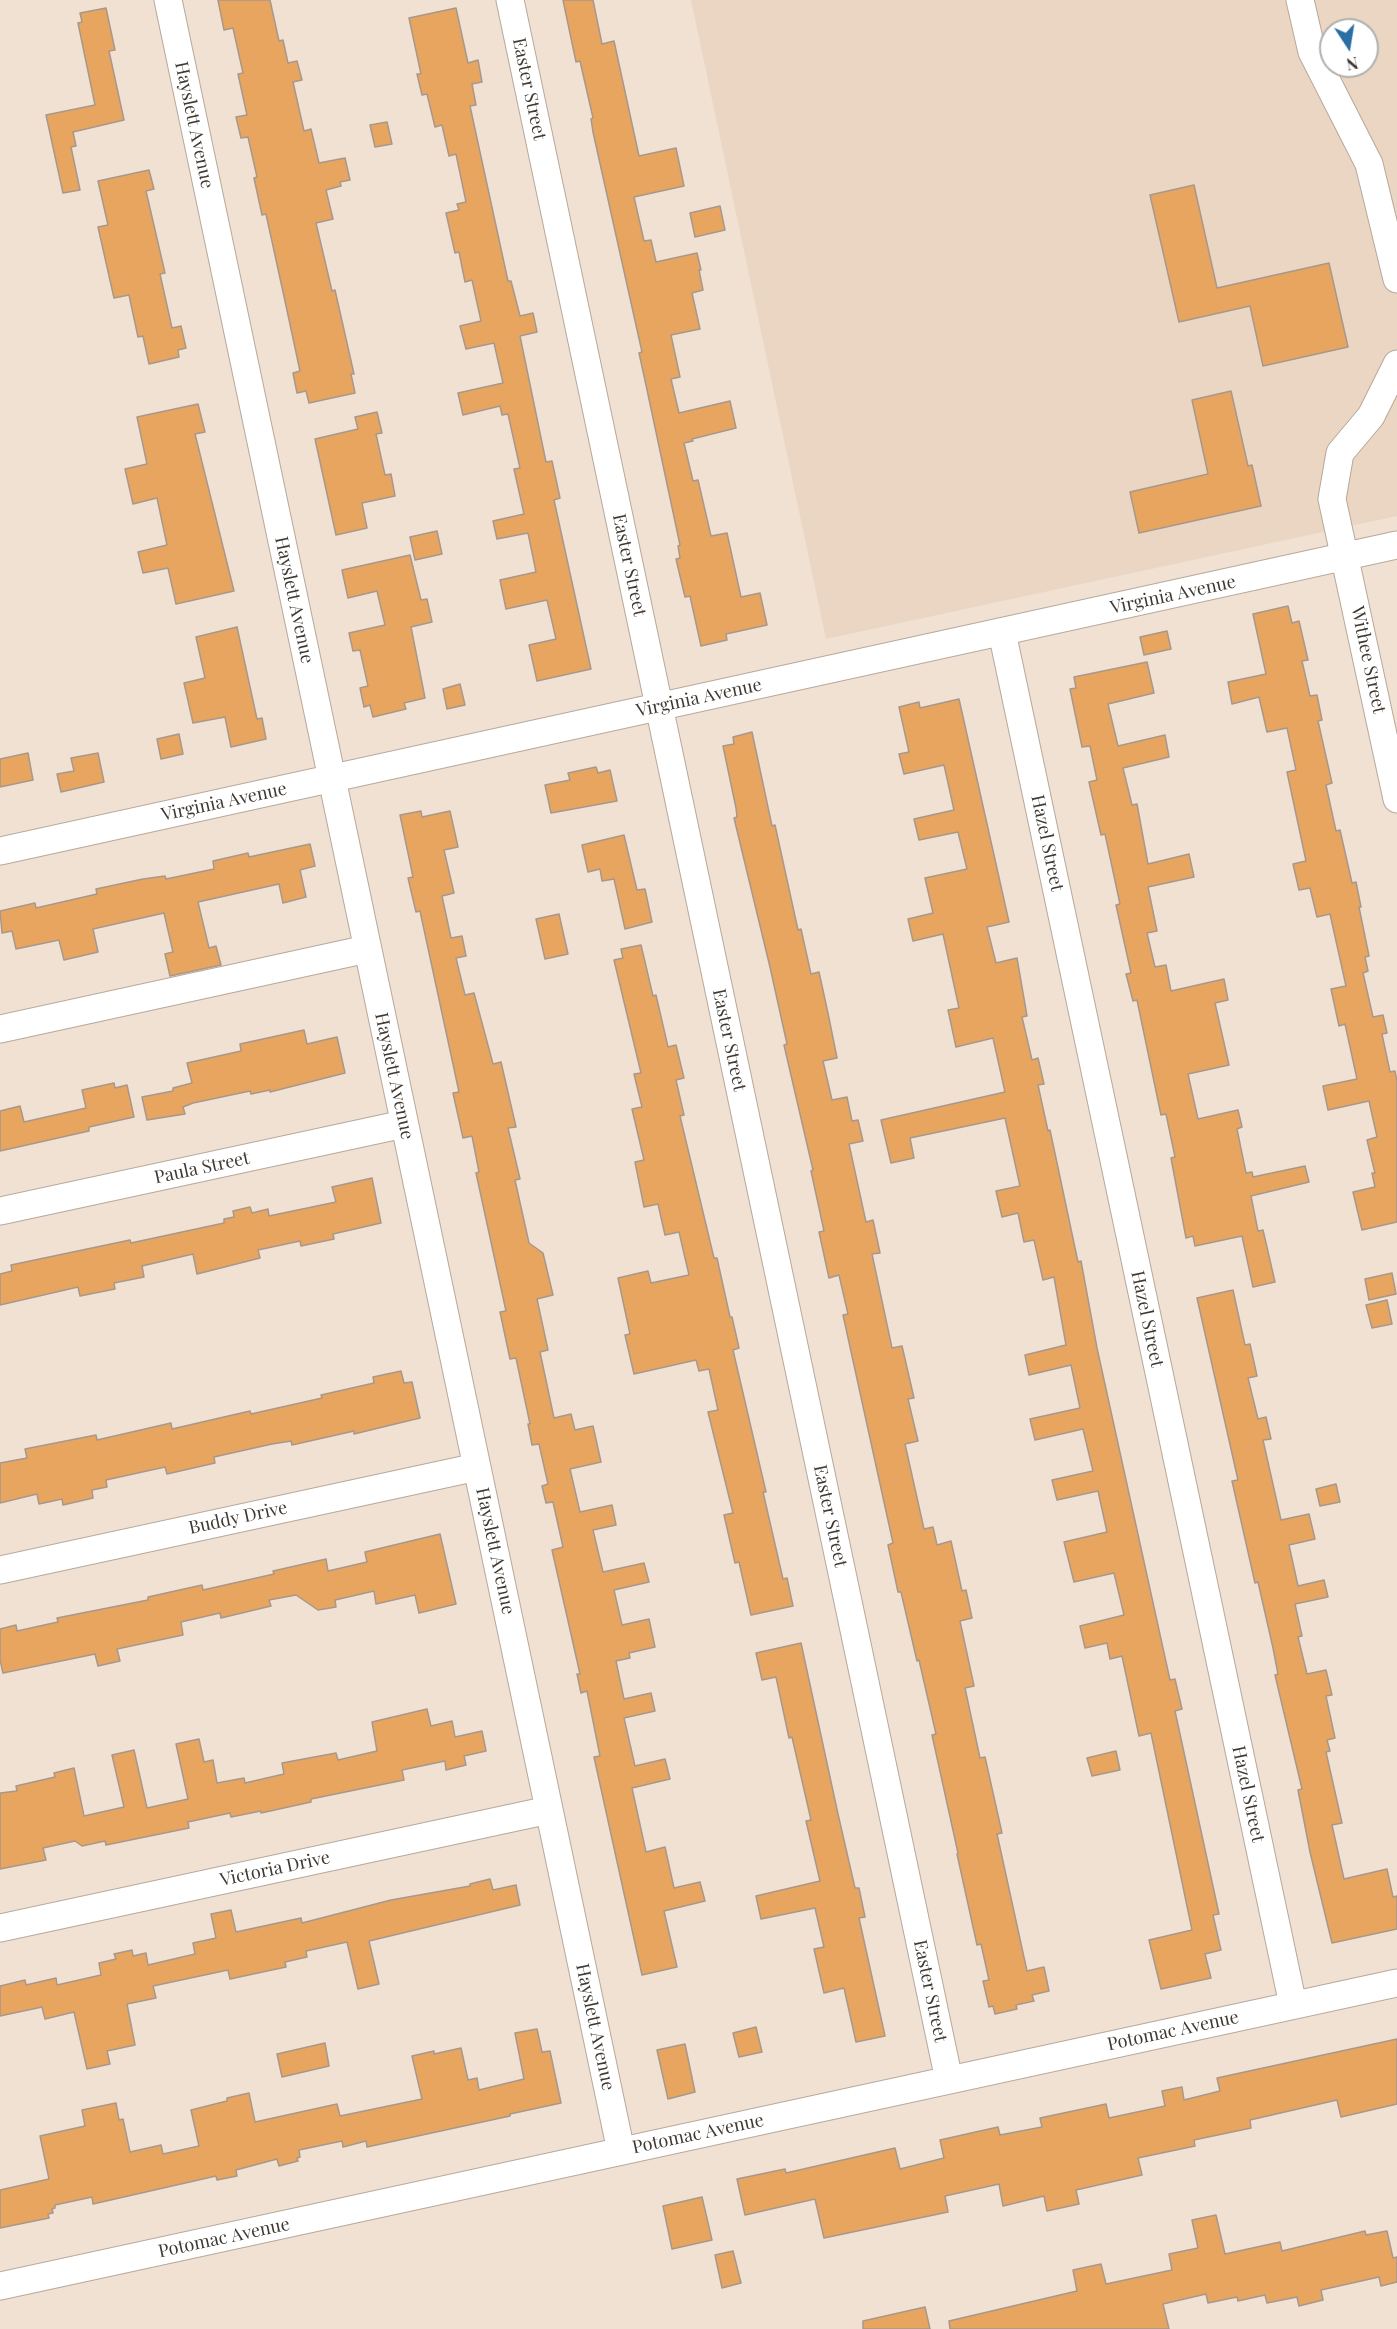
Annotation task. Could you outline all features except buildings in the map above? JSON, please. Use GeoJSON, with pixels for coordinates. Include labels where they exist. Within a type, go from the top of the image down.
{"type":"FeatureCollection","features":[{"type":"Feature","properties":{"kind":"street","name":"Hayslett Avenue"},"geometry":{"type":"LineString","coordinates":[[168,0],[621,2151]]}},
{"type":"Feature","properties":{"kind":"street","name":"Easter Street"},"geometry":{"type":"LineString","coordinates":[[510,0],[949,2080]]}},
{"type":"Feature","properties":{"kind":"street"},"geometry":{"type":"LineString","coordinates":[[1300,0],[1312,52],[1369,164],[1397,279]]}},
{"type":"Feature","properties":{"kind":"street","name":"Withee Street"},"geometry":{"type":"LineString","coordinates":[[1397,363],[1371,416],[1340,453],[1332,500],[1397,799]]}},
{"type":"Feature","properties":{"kind":"street","name":"Virginia Avenue"},"geometry":{"type":"LineString","coordinates":[[0,851],[1397,545]]}},
{"type":"Feature","properties":{"kind":"street","name":"Hazel Street"},"geometry":{"type":"LineString","coordinates":[[1002,632],[1293,2005]]}},
{"type":"Feature","properties":{"kind":"street"},"geometry":{"type":"LineString","coordinates":[[0,1029],[367,949]]}},
{"type":"Feature","properties":{"kind":"street","name":"Paula Street"},"geometry":{"type":"LineString","coordinates":[[0,1211],[404,1124]]}},
{"type":"Feature","properties":{"kind":"street","name":"Buddy Drive"},"geometry":{"type":"LineString","coordinates":[[0,1570],[477,1467]]}},
{"type":"Feature","properties":{"kind":"street","name":"Victoria Drive"},"geometry":{"type":"LineString","coordinates":[[0,1928],[549,1810]]}},
{"type":"Feature","properties":{"kind":"street","name":"Potomac Avenue"},"geometry":{"type":"LineString","coordinates":[[0,2286],[1397,1983]]}},
{"type":"Feature","properties":{"kind":"shaded area"},"geometry":{"type":"Polygon","coordinates":[[[691,0],[1397,0],[1397,516],[826,639],[691,0]]]}}]}
